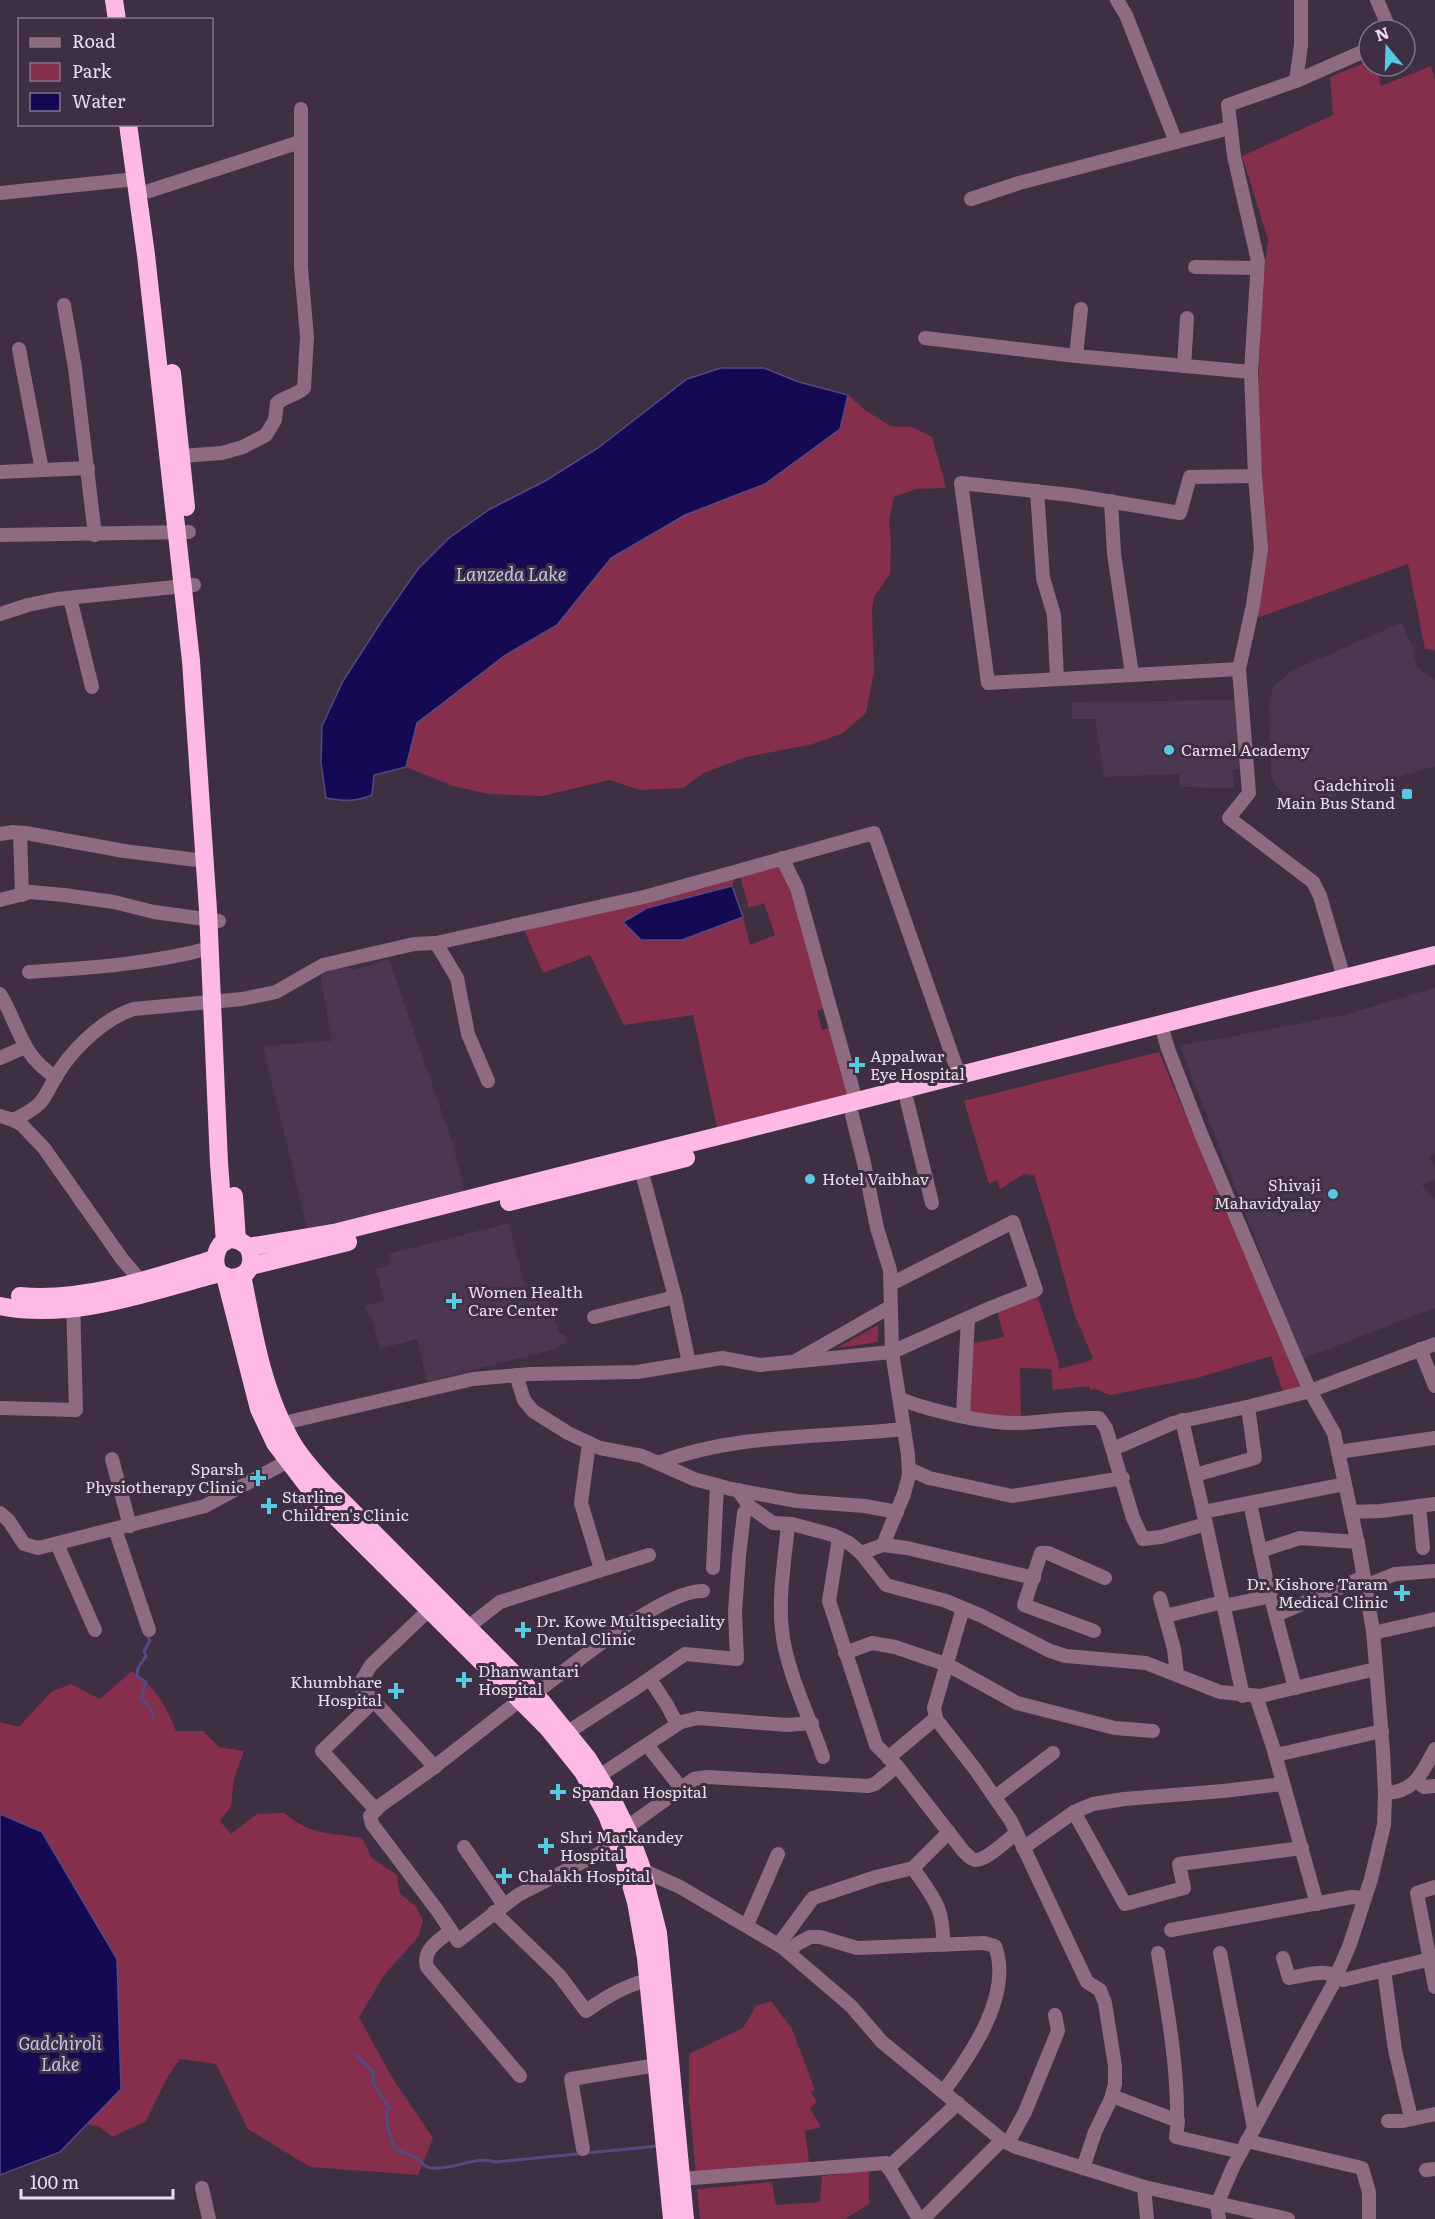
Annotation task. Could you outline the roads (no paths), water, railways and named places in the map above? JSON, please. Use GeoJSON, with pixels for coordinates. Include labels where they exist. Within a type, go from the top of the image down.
{"type":"FeatureCollection","features":[{"type":"Feature","properties":{"kind":"highway"},"geometry":{"type":"LineString","coordinates":[[114,0],[117,18]]}},
{"type":"Feature","properties":{"kind":"highway"},"geometry":{"type":"LineString","coordinates":[[128,126],[143,185],[181,456],[183,532]]}},
{"type":"Feature","properties":{"kind":"highway"},"geometry":{"type":"LineString","coordinates":[[141,126],[143,185],[188,585],[205,861],[214,920],[210,948],[218,1001]]}},
{"type":"Feature","properties":{"kind":"highway"},"geometry":{"type":"LineString","coordinates":[[0,1306],[50,1310],[140,1280],[231,1270],[252,1259],[237,1243],[219,1163],[218,1001],[205,692],[188,585]]}},
{"type":"Feature","properties":{"kind":"highway"},"geometry":{"type":"LineString","coordinates":[[685,2219],[658,1933],[642,1870],[621,1833],[598,1776],[568,1732],[430,1609],[316,1497],[288,1461],[275,1443],[274,1406],[231,1270],[216,1251],[237,1243],[334,1233],[854,1108],[907,1101],[1344,978],[1435,955]]}},
{"type":"Feature","properties":{"kind":"highway"},"geometry":{"type":"LineString","coordinates":[[0,1294],[73,1301],[92,1306],[641,1169],[959,1076],[1435,968]]}},
{"type":"Feature","properties":{"kind":"highway"},"geometry":{"type":"LineString","coordinates":[[275,1425],[324,1483],[468,1627],[527,1697],[547,1727],[583,1772],[606,1815],[621,1833],[636,1902],[648,1980],[672,2219]]}},
{"type":"Feature","properties":{"kind":"street"},"geometry":{"type":"LineString","coordinates":[[1117,0],[1126,15],[1176,142]]}},
{"type":"Feature","properties":{"kind":"street"},"geometry":{"type":"LineString","coordinates":[[1296,81],[1301,45],[1301,0]]}},
{"type":"Feature","properties":{"kind":"street"},"geometry":{"type":"LineString","coordinates":[[1377,0],[1385,18]]}},
{"type":"Feature","properties":{"kind":"street"},"geometry":{"type":"LineString","coordinates":[[1344,978],[1320,896],[1313,882],[1229,819],[1249,793],[1239,669],[1253,604],[1261,549],[1255,476],[1251,372],[1258,261],[1234,156],[1228,105],[1296,81],[1357,54]]}},
{"type":"Feature","properties":{"kind":"street"},"geometry":{"type":"LineString","coordinates":[[181,456],[222,453],[243,447],[266,435],[275,420],[277,403],[295,396],[304,388],[307,337],[301,268],[301,109]]}},
{"type":"Feature","properties":{"kind":"street"},"geometry":{"type":"LineString","coordinates":[[971,199],[1019,183],[1230,128]]}},
{"type":"Feature","properties":{"kind":"street"},"geometry":{"type":"LineString","coordinates":[[0,193],[143,185],[300,142]]}},
{"type":"Feature","properties":{"kind":"street"},"geometry":{"type":"LineString","coordinates":[[1195,267],[1257,268]]}},
{"type":"Feature","properties":{"kind":"street"},"geometry":{"type":"LineString","coordinates":[[64,305],[75,368],[95,535]]}},
{"type":"Feature","properties":{"kind":"street"},"geometry":{"type":"LineString","coordinates":[[1076,356],[1081,309]]}},
{"type":"Feature","properties":{"kind":"street"},"geometry":{"type":"LineString","coordinates":[[1184,366],[1188,318]]}},
{"type":"Feature","properties":{"kind":"street"},"geometry":{"type":"LineString","coordinates":[[925,338],[1076,356],[1251,372]]}},
{"type":"Feature","properties":{"kind":"street"},"geometry":{"type":"LineString","coordinates":[[19,349],[42,470]]}},
{"type":"Feature","properties":{"kind":"street"},"geometry":{"type":"LineString","coordinates":[[0,472],[88,468]]}},
{"type":"Feature","properties":{"kind":"street"},"geometry":{"type":"LineString","coordinates":[[1239,669],[988,683],[961,483],[1111,501],[1180,513],[1190,477],[1255,476]]}},
{"type":"Feature","properties":{"kind":"street"},"geometry":{"type":"LineString","coordinates":[[1037,491],[1043,578],[1054,615],[1058,679]]}},
{"type":"Feature","properties":{"kind":"street"},"geometry":{"type":"LineString","coordinates":[[1111,501],[1114,554],[1132,674]]}},
{"type":"Feature","properties":{"kind":"street"},"geometry":{"type":"LineString","coordinates":[[0,535],[183,532]]}},
{"type":"Feature","properties":{"kind":"street"},"geometry":{"type":"LineString","coordinates":[[0,614],[28,604],[188,585]]}},
{"type":"Feature","properties":{"kind":"street"},"geometry":{"type":"LineString","coordinates":[[70,598],[92,687]]}},
{"type":"Feature","properties":{"kind":"street"},"geometry":{"type":"LineString","coordinates":[[20,833],[22,895]]}},
{"type":"Feature","properties":{"kind":"street"},"geometry":{"type":"LineString","coordinates":[[0,834],[20,833],[124,851],[205,861]]}},
{"type":"Feature","properties":{"kind":"street"},"geometry":{"type":"LineString","coordinates":[[7,1118],[34,1110],[46,1098],[72,1054],[107,1021],[119,1013],[134,1009],[242,999],[276,992],[323,965],[414,944],[436,943],[648,896],[874,833],[959,1076]]}},
{"type":"Feature","properties":{"kind":"street"},"geometry":{"type":"LineString","coordinates":[[782,858],[797,888],[854,1108],[877,1228],[890,1270],[891,1352],[909,1469],[897,1512],[891,1521],[883,1545]]}},
{"type":"Feature","properties":{"kind":"street"},"geometry":{"type":"LineString","coordinates":[[0,900],[32,892],[114,902],[154,912],[214,920]]}},
{"type":"Feature","properties":{"kind":"street"},"geometry":{"type":"LineString","coordinates":[[436,943],[456,978],[468,1034],[488,1081]]}},
{"type":"Feature","properties":{"kind":"street"},"geometry":{"type":"LineString","coordinates":[[29,972],[70,970],[177,957],[210,948]]}},
{"type":"Feature","properties":{"kind":"street"},"geometry":{"type":"LineString","coordinates":[[0,994],[17,1033],[26,1047],[46,1072],[57,1077]]}},
{"type":"Feature","properties":{"kind":"street"},"geometry":{"type":"LineString","coordinates":[[1162,1030],[1201,1134],[1310,1391],[1334,1433],[1358,1542],[1373,1633],[1385,1793],[1384,1825],[1350,1944],[1337,1975],[1247,2141],[1217,2204],[1219,2219]]}},
{"type":"Feature","properties":{"kind":"street"},"geometry":{"type":"LineString","coordinates":[[0,1058],[26,1047]]}},
{"type":"Feature","properties":{"kind":"street"},"geometry":{"type":"LineString","coordinates":[[907,1101],[932,1203]]}},
{"type":"Feature","properties":{"kind":"street"},"geometry":{"type":"LineString","coordinates":[[7,1118],[44,1148],[140,1280]]}},
{"type":"Feature","properties":{"kind":"street"},"geometry":{"type":"LineString","coordinates":[[641,1169],[675,1297],[689,1363]]}},
{"type":"Feature","properties":{"kind":"street"},"geometry":{"type":"LineString","coordinates":[[275,1425],[473,1379],[637,1372],[722,1358],[760,1365],[891,1352],[1035,1290],[1013,1222],[891,1284]]}},
{"type":"Feature","properties":{"kind":"street"},"geometry":{"type":"LineString","coordinates":[[594,1317],[675,1297]]}},
{"type":"Feature","properties":{"kind":"street"},"geometry":{"type":"LineString","coordinates":[[0,1408],[76,1410],[73,1301]]}},
{"type":"Feature","properties":{"kind":"street"},"geometry":{"type":"LineString","coordinates":[[793,1362],[890,1307]]}},
{"type":"Feature","properties":{"kind":"street"},"geometry":{"type":"LineString","coordinates":[[963,1415],[968,1318]]}},
{"type":"Feature","properties":{"kind":"street"},"geometry":{"type":"LineString","coordinates":[[1113,1449],[1182,1420],[1248,1407],[1310,1391],[1435,1344]]}},
{"type":"Feature","properties":{"kind":"street"},"geometry":{"type":"LineString","coordinates":[[1420,1349],[1435,1386]]}},
{"type":"Feature","properties":{"kind":"street"},"geometry":{"type":"LineString","coordinates":[[516,1376],[524,1400],[533,1411],[568,1433],[600,1448],[642,1456],[694,1479],[738,1490],[797,1501],[865,1506],[897,1512]]}},
{"type":"Feature","properties":{"kind":"street"},"geometry":{"type":"LineString","coordinates":[[900,1399],[921,1408],[1008,1422],[1072,1417],[1099,1418],[1106,1428],[1123,1478],[1133,1518],[1143,1539],[1161,1537],[1205,1518],[1250,1503],[1345,1484]]}},
{"type":"Feature","properties":{"kind":"street"},"geometry":{"type":"LineString","coordinates":[[1195,1475],[1255,1458],[1248,1407]]}},
{"type":"Feature","properties":{"kind":"street"},"geometry":{"type":"LineString","coordinates":[[1182,1420],[1223,1604],[1249,1696],[1276,1755],[1317,1904]]}},
{"type":"Feature","properties":{"kind":"street"},"geometry":{"type":"LineString","coordinates":[[658,1463],[684,1453],[727,1443],[904,1429]]}},
{"type":"Feature","properties":{"kind":"street"},"geometry":{"type":"LineString","coordinates":[[1338,1452],[1435,1438]]}},
{"type":"Feature","properties":{"kind":"street"},"geometry":{"type":"LineString","coordinates":[[589,1443],[581,1503],[601,1569]]}},
{"type":"Feature","properties":{"kind":"street"},"geometry":{"type":"LineString","coordinates":[[112,1459],[130,1526]]}},
{"type":"Feature","properties":{"kind":"street"},"geometry":{"type":"LineString","coordinates":[[0,1513],[9,1521],[24,1544],[38,1548],[205,1506],[288,1461]]}},
{"type":"Feature","properties":{"kind":"street"},"geometry":{"type":"LineString","coordinates":[[909,1469],[929,1478],[1012,1496],[1123,1478]]}},
{"type":"Feature","properties":{"kind":"street"},"geometry":{"type":"LineString","coordinates":[[713,1568],[717,1485]]}},
{"type":"Feature","properties":{"kind":"street"},"geometry":{"type":"LineString","coordinates":[[738,1490],[749,1506],[773,1523],[788,1524],[839,1538],[861,1553],[886,1585],[963,1608],[1050,1651],[1066,1656],[1146,1662],[1220,1692],[1249,1696],[1376,1669]]}},
{"type":"Feature","properties":{"kind":"street"},"geometry":{"type":"LineString","coordinates":[[1250,1503],[1270,1596],[1295,1688]]}},
{"type":"Feature","properties":{"kind":"street"},"geometry":{"type":"LineString","coordinates":[[1352,1512],[1435,1504]]}},
{"type":"Feature","properties":{"kind":"street"},"geometry":{"type":"LineString","coordinates":[[568,1732],[685,1654],[737,1659],[735,1612],[739,1556],[744,1513],[749,1506]]}},
{"type":"Feature","properties":{"kind":"street"},"geometry":{"type":"LineString","coordinates":[[1419,1506],[1423,1548]]}},
{"type":"Feature","properties":{"kind":"street"},"geometry":{"type":"LineString","coordinates":[[788,1524],[780,1615],[782,1633],[803,1706],[812,1723],[823,1757]]}},
{"type":"Feature","properties":{"kind":"street"},"geometry":{"type":"LineString","coordinates":[[115,1529],[149,1630]]}},
{"type":"Feature","properties":{"kind":"street"},"geometry":{"type":"LineString","coordinates":[[839,1538],[829,1601],[876,1745],[893,1762],[964,1852],[973,1860],[978,1860],[1016,1833]]}},
{"type":"Feature","properties":{"kind":"street"},"geometry":{"type":"LineString","coordinates":[[1260,1551],[1300,1538],[1358,1542]]}},
{"type":"Feature","properties":{"kind":"street"},"geometry":{"type":"LineString","coordinates":[[57,1544],[95,1630]]}},
{"type":"Feature","properties":{"kind":"street"},"geometry":{"type":"LineString","coordinates":[[861,1553],[883,1545],[907,1548],[1034,1578]]}},
{"type":"Feature","properties":{"kind":"street"},"geometry":{"type":"LineString","coordinates":[[1094,1631],[1024,1605],[1041,1553],[1048,1553],[1105,1578]]}},
{"type":"Feature","properties":{"kind":"street"},"geometry":{"type":"LineString","coordinates":[[468,1627],[500,1602],[649,1555]]}},
{"type":"Feature","properties":{"kind":"street"},"geometry":{"type":"LineString","coordinates":[[1276,1615],[1365,1581],[1395,1574],[1435,1571]]}},
{"type":"Feature","properties":{"kind":"street"},"geometry":{"type":"LineString","coordinates":[[703,1591],[693,1591],[679,1596],[632,1622],[527,1697],[370,1816],[372,1824],[458,1941],[518,1895],[600,1853],[621,1833],[694,1779],[707,1777],[868,1786],[874,1784],[936,1719]]}},
{"type":"Feature","properties":{"kind":"street"},"geometry":{"type":"LineString","coordinates":[[1165,1616],[1270,1596]]}},
{"type":"Feature","properties":{"kind":"street"},"geometry":{"type":"LineString","coordinates":[[1160,1598],[1174,1648],[1177,1674]]}},
{"type":"Feature","properties":{"kind":"street"},"geometry":{"type":"LineString","coordinates":[[963,1608],[934,1708],[936,1719],[1011,1821],[1087,1982],[1100,1990],[1105,2003],[1115,2066],[1115,2084],[1083,2168]]}},
{"type":"Feature","properties":{"kind":"street"},"geometry":{"type":"LineString","coordinates":[[430,1609],[371,1665],[359,1685],[435,1767]]}},
{"type":"Feature","properties":{"kind":"street"},"geometry":{"type":"LineString","coordinates":[[1373,1633],[1435,1619]]}},
{"type":"Feature","properties":{"kind":"street"},"geometry":{"type":"LineString","coordinates":[[845,1653],[872,1643],[895,1647],[948,1665],[1017,1703],[1115,1728],[1153,1731]]}},
{"type":"Feature","properties":{"kind":"street"},"geometry":{"type":"LineString","coordinates":[[650,1679],[677,1724]]}},
{"type":"Feature","properties":{"kind":"street"},"geometry":{"type":"LineString","coordinates":[[374,1701],[322,1751],[376,1810]]}},
{"type":"Feature","properties":{"kind":"street"},"geometry":{"type":"LineString","coordinates":[[598,1776],[677,1724],[698,1718],[787,1725],[812,1723]]}},
{"type":"Feature","properties":{"kind":"street"},"geometry":{"type":"LineString","coordinates":[[1276,1755],[1382,1731]]}},
{"type":"Feature","properties":{"kind":"street"},"geometry":{"type":"LineString","coordinates":[[647,1745],[681,1788]]}},
{"type":"Feature","properties":{"kind":"street"},"geometry":{"type":"LineString","coordinates":[[1385,1793],[1398,1793],[1416,1781],[1435,1749]]}},
{"type":"Feature","properties":{"kind":"street"},"geometry":{"type":"LineString","coordinates":[[995,1797],[1053,1753]]}},
{"type":"Feature","properties":{"kind":"street"},"geometry":{"type":"LineString","coordinates":[[1416,1781],[1424,1787],[1435,1786]]}},
{"type":"Feature","properties":{"kind":"street"},"geometry":{"type":"LineString","coordinates":[[1023,1848],[1074,1812],[1093,1804],[1283,1784]]}},
{"type":"Feature","properties":{"kind":"street"},"geometry":{"type":"LineString","coordinates":[[1074,1812],[1125,1904],[1184,1888],[1179,1864],[1302,1848]]}},
{"type":"Feature","properties":{"kind":"street"},"geometry":{"type":"LineString","coordinates":[[784,1948],[813,1898],[876,1877],[913,1868],[949,1832]]}},
{"type":"Feature","properties":{"kind":"street"},"geometry":{"type":"LineString","coordinates":[[464,1847],[499,1909],[559,1975],[586,2011],[629,1985],[648,1980]]}},
{"type":"Feature","properties":{"kind":"street"},"geometry":{"type":"LineString","coordinates":[[747,1925],[778,1854]]}},
{"type":"Feature","properties":{"kind":"street"},"geometry":{"type":"LineString","coordinates":[[913,1868],[939,1909],[944,1923],[943,1946]]}},
{"type":"Feature","properties":{"kind":"street"},"geometry":{"type":"LineString","coordinates":[[642,1870],[680,1887],[784,1948],[851,2007],[882,2042],[1005,2142],[1144,2187],[1288,2219]]}},
{"type":"Feature","properties":{"kind":"street"},"geometry":{"type":"LineString","coordinates":[[1435,1887],[1418,1893],[1433,1958],[1435,1987]]}},
{"type":"Feature","properties":{"kind":"street"},"geometry":{"type":"LineString","coordinates":[[1171,1930],[1352,1897],[1365,1898]]}},
{"type":"Feature","properties":{"kind":"street"},"geometry":{"type":"LineString","coordinates":[[451,1930],[427,1952],[425,1960],[427,1967],[520,2076]]}},
{"type":"Feature","properties":{"kind":"street"},"geometry":{"type":"LineString","coordinates":[[784,1948],[810,1937],[820,1936],[857,1948],[984,1943],[995,1946],[999,1957],[998,1990],[985,2027],[964,2064],[943,2092]]}},
{"type":"Feature","properties":{"kind":"street"},"geometry":{"type":"LineString","coordinates":[[1158,1953],[1178,2098],[1176,2137],[1247,2141],[1362,2168],[1369,2192],[1369,2219]]}},
{"type":"Feature","properties":{"kind":"street"},"geometry":{"type":"LineString","coordinates":[[1220,1953],[1247,2141]]}},
{"type":"Feature","properties":{"kind":"street"},"geometry":{"type":"LineString","coordinates":[[1283,1958],[1290,1978],[1323,1972],[1337,1975],[1343,1980],[1433,1958]]}},
{"type":"Feature","properties":{"kind":"street"},"geometry":{"type":"LineString","coordinates":[[1384,1970],[1395,2050],[1411,2118]]}},
{"type":"Feature","properties":{"kind":"street"},"geometry":{"type":"LineString","coordinates":[[681,2179],[886,2163],[921,2219],[1005,2142],[1025,2112],[1058,2031],[1055,2015]]}},
{"type":"Feature","properties":{"kind":"street"},"geometry":{"type":"LineString","coordinates":[[583,2149],[571,2079],[657,2065]]}},
{"type":"Feature","properties":{"kind":"street"},"geometry":{"type":"LineString","coordinates":[[1112,2096],[1177,2121]]}},
{"type":"Feature","properties":{"kind":"street"},"geometry":{"type":"LineString","coordinates":[[888,2168],[958,2103]]}},
{"type":"Feature","properties":{"kind":"street"},"geometry":{"type":"LineString","coordinates":[[1388,2121],[1403,2121],[1435,2114]]}},
{"type":"Feature","properties":{"kind":"street"},"geometry":{"type":"LineString","coordinates":[[1144,2187],[1147,2219]]}},
{"type":"Feature","properties":{"kind":"street"},"geometry":{"type":"LineString","coordinates":[[202,2188],[209,2219]]}},
{"type":"Feature","properties":{"kind":"water","name":"Lanzeda Lake"},"geometry":{"type":"Polygon","coordinates":[[[721,368],[764,368],[799,382],[848,395],[840,429],[765,484],[685,515],[611,558],[557,625],[504,656],[417,723],[406,767],[374,775],[372,795],[349,800],[326,798],[321,763],[322,726],[343,681],[418,569],[449,538],[490,509],[545,481],[598,448],[687,379],[721,368]]]}},
{"type":"Feature","properties":{"kind":"water"},"geometry":{"type":"Polygon","coordinates":[[[732,886],[743,917],[682,940],[641,940],[623,922],[647,908],[732,886]]]}},
{"type":"Feature","properties":{"kind":"water","name":"Gadchiroli Lake"},"geometry":{"type":"Polygon","coordinates":[[[0,1814],[42,1832],[117,1959],[121,2089],[60,2152],[0,2175],[0,1814]]]}},
{"type":"Feature","properties":{"kind":"waterway"},"geometry":{"type":"LineString","coordinates":[[147,1635],[150,1641],[144,1651],[146,1656],[138,1668],[137,1676],[146,1682],[141,1699],[150,1707],[154,1717]]}},
{"type":"Feature","properties":{"kind":"waterway"},"geometry":{"type":"LineString","coordinates":[[356,2055],[374,2073],[373,2083],[390,2109],[386,2111],[388,2129],[395,2149],[417,2158],[429,2168],[447,2167],[480,2160],[496,2162],[658,2146]]}},
{"type":"Feature","properties":{"kind":"place","name":"Carmel Academy"},"geometry":{"type":"Point","coordinates":[1169,750]}},
{"type":"Feature","properties":{"kind":"place","name":"Gadchiroli Main Bus Stand"},"geometry":{"type":"Point","coordinates":[1407,794]}},
{"type":"Feature","properties":{"kind":"place","name":"Appalwar Eye Hospital"},"geometry":{"type":"Point","coordinates":[857,1065]}},
{"type":"Feature","properties":{"kind":"place","name":"Hotel Vaibhav"},"geometry":{"type":"Point","coordinates":[810,1179]}},
{"type":"Feature","properties":{"kind":"place","name":"Shivaji Mahavidyalay"},"geometry":{"type":"Point","coordinates":[1333,1194]}},
{"type":"Feature","properties":{"kind":"place","name":"Women Health Care Center"},"geometry":{"type":"Point","coordinates":[454,1301]}},
{"type":"Feature","properties":{"kind":"place","name":"Sparsh Physiotherapy Clinic"},"geometry":{"type":"Point","coordinates":[258,1478]}},
{"type":"Feature","properties":{"kind":"place","name":"Starline Children's Clinic"},"geometry":{"type":"Point","coordinates":[269,1506]}},
{"type":"Feature","properties":{"kind":"place","name":"Dr. Kishore Taram Medical Clinic"},"geometry":{"type":"Point","coordinates":[1402,1593]}},
{"type":"Feature","properties":{"kind":"place","name":"Dr. Kowe Multispeciality Dental Clinic"},"geometry":{"type":"Point","coordinates":[523,1630]}},
{"type":"Feature","properties":{"kind":"place","name":"Dhanwantari Hospital"},"geometry":{"type":"Point","coordinates":[464,1680]}},
{"type":"Feature","properties":{"kind":"place","name":"Khumbhare Hospital"},"geometry":{"type":"Point","coordinates":[396,1691]}},
{"type":"Feature","properties":{"kind":"place","name":"Spandan Hospital"},"geometry":{"type":"Point","coordinates":[558,1792]}},
{"type":"Feature","properties":{"kind":"place","name":"Shri Markandey Hospital"},"geometry":{"type":"Point","coordinates":[546,1846]}},
{"type":"Feature","properties":{"kind":"place","name":"Chalakh Hospital"},"geometry":{"type":"Point","coordinates":[504,1876]}}]}
